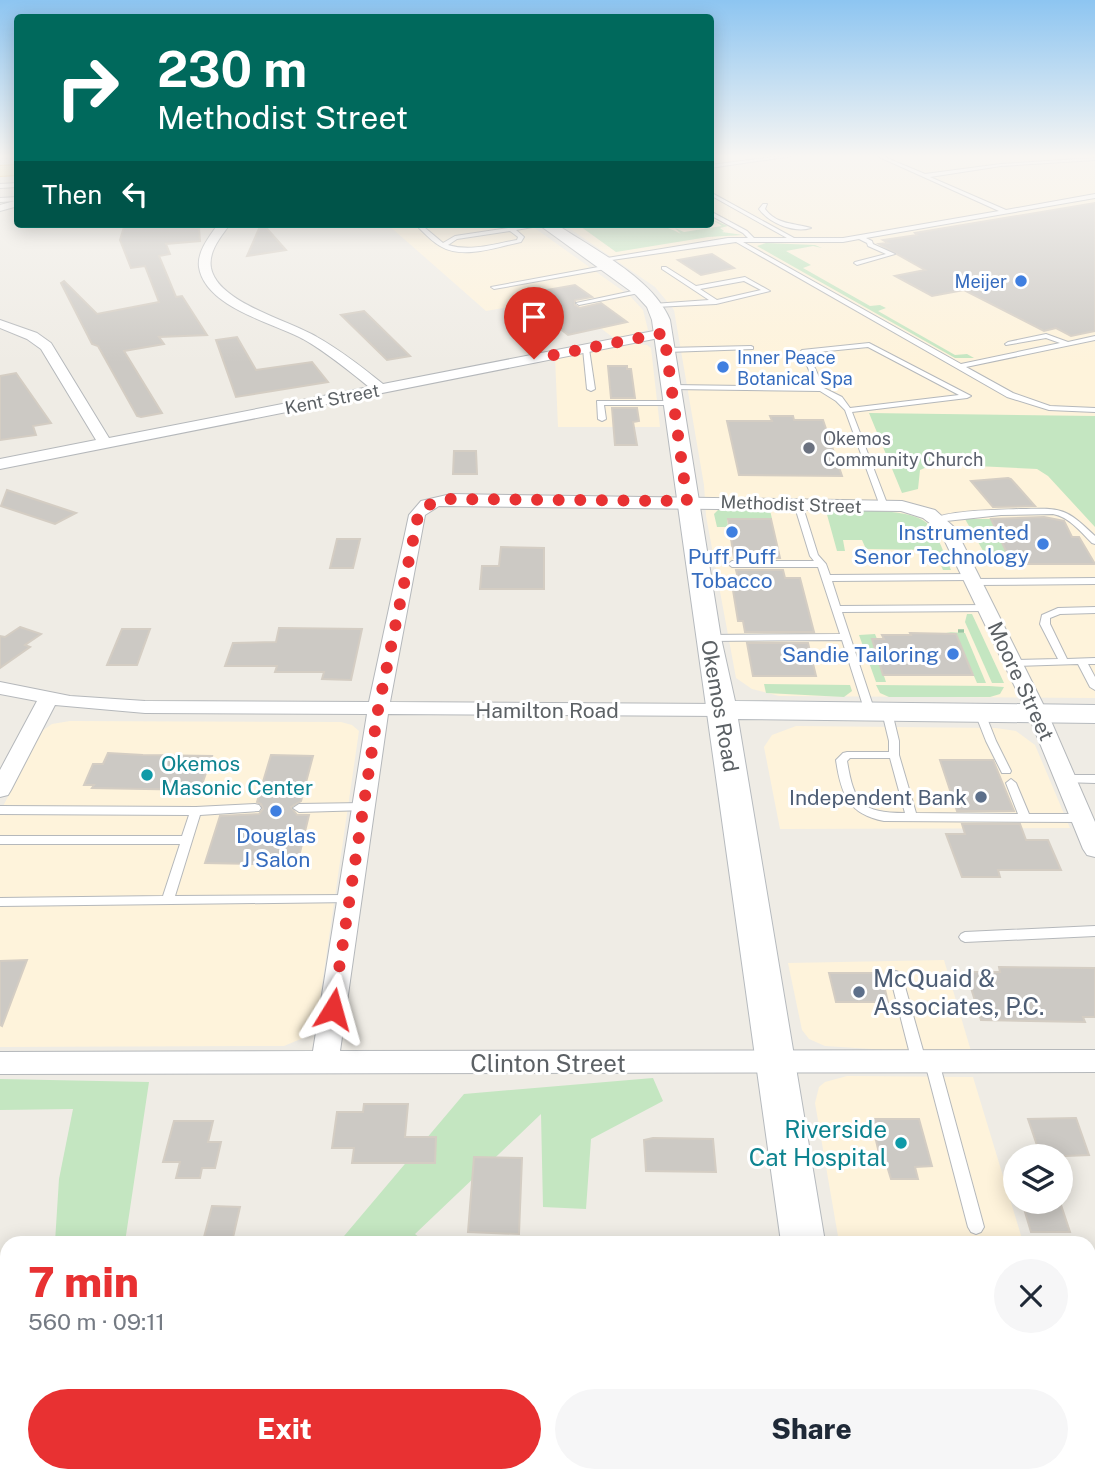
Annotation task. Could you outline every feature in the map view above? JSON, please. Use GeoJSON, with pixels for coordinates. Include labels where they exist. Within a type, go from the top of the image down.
{"type":"FeatureCollection","features":[{"type":"Feature","properties":{"kind":"main road"},"geometry":{"type":"LineString","coordinates":[[552,228],[649,298]]}},
{"type":"Feature","properties":{"kind":"main road","name":"Okemos Road"},"geometry":{"type":"LineString","coordinates":[[649,298],[666,342],[687,501],[722,710],[802,1236]]}},
{"type":"Feature","properties":{"kind":"main road","name":"Hamilton Road"},"geometry":{"type":"LineString","coordinates":[[722,710],[1095,714]]}},
{"type":"Feature","properties":{"kind":"street"},"geometry":{"type":"LineString","coordinates":[[221,228],[210,244],[205,260],[207,276],[215,288],[237,304],[321,344],[380,389]]}},
{"type":"Feature","properties":{"kind":"street"},"geometry":{"type":"LineString","coordinates":[[0,324],[32,336],[46,346],[105,443]]}},
{"type":"Feature","properties":{"kind":"street","name":"Kent Street"},"geometry":{"type":"LineString","coordinates":[[0,464],[586,349],[666,342]]}},
{"type":"Feature","properties":{"kind":"street","name":"Methodist Street"},"geometry":{"type":"LineString","coordinates":[[378,710],[417,515],[422,508],[434,502],[450,499],[687,501],[884,506],[911,508],[937,519]]}},
{"type":"Feature","properties":{"kind":"street","name":"Moore Street"},"geometry":{"type":"LineString","coordinates":[[937,519],[947,528],[1014,663],[1095,849]]}},
{"type":"Feature","properties":{"kind":"street","name":"Hamilton Road"},"geometry":{"type":"LineString","coordinates":[[0,688],[48,699],[145,707],[722,710]]}},
{"type":"Feature","properties":{"kind":"street"},"geometry":{"type":"LineString","coordinates":[[0,790],[48,699]]}},
{"type":"Feature","properties":{"kind":"street"},"geometry":{"type":"LineString","coordinates":[[325,1063],[378,710]]}},
{"type":"Feature","properties":{"kind":"street","name":"Clinton Street"},"geometry":{"type":"LineString","coordinates":[[0,1063],[1095,1061]]}},
{"type":"Feature","properties":{"kind":"lane"},"geometry":{"type":"LineString","coordinates":[[734,225],[752,239]]}},
{"type":"Feature","properties":{"kind":"lane"},"geometry":{"type":"LineString","coordinates":[[768,225],[795,240]]}},
{"type":"Feature","properties":{"kind":"lane"},"geometry":{"type":"LineString","coordinates":[[786,225],[808,228]]}},
{"type":"Feature","properties":{"kind":"lane"},"geometry":{"type":"LineString","coordinates":[[494,287],[603,263],[736,239],[831,241],[929,225]]}},
{"type":"Feature","properties":{"kind":"lane"},"geometry":{"type":"LineString","coordinates":[[422,228],[443,246],[467,250],[513,244],[522,238],[507,228]]}},
{"type":"Feature","properties":{"kind":"lane"},"geometry":{"type":"LineString","coordinates":[[443,246],[455,238],[522,228]]}},
{"type":"Feature","properties":{"kind":"lane"},"geometry":{"type":"LineString","coordinates":[[857,263],[892,254],[860,237]]}},
{"type":"Feature","properties":{"kind":"lane"},"geometry":{"type":"LineString","coordinates":[[736,239],[1023,401],[1049,408],[1095,410]]}},
{"type":"Feature","properties":{"kind":"lane"},"geometry":{"type":"LineString","coordinates":[[870,242],[870,245],[879,250],[885,248]]}},
{"type":"Feature","properties":{"kind":"lane"},"geometry":{"type":"LineString","coordinates":[[664,268],[716,302]]}},
{"type":"Feature","properties":{"kind":"lane"},"geometry":{"type":"LineString","coordinates":[[579,303],[649,298],[716,302],[767,291],[745,279],[694,288]]}},
{"type":"Feature","properties":{"kind":"lane"},"geometry":{"type":"LineString","coordinates":[[1008,344],[1046,336],[1068,344]]}},
{"type":"Feature","properties":{"kind":"lane"},"geometry":{"type":"LineString","coordinates":[[960,367],[1095,338]]}},
{"type":"Feature","properties":{"kind":"lane"},"geometry":{"type":"LineString","coordinates":[[666,342],[751,348]]}},
{"type":"Feature","properties":{"kind":"lane"},"geometry":{"type":"LineString","coordinates":[[821,389],[804,351],[869,345],[967,396],[848,410]]}},
{"type":"Feature","properties":{"kind":"lane"},"geometry":{"type":"LineString","coordinates":[[586,349],[591,389]]}},
{"type":"Feature","properties":{"kind":"lane"},"geometry":{"type":"LineString","coordinates":[[602,419],[600,403],[673,395],[821,389],[839,399],[848,410],[884,506]]}},
{"type":"Feature","properties":{"kind":"lane"},"geometry":{"type":"LineString","coordinates":[[798,504],[814,556],[822,564],[846,637],[878,712],[894,741],[894,755],[911,816]]}},
{"type":"Feature","properties":{"kind":"lane"},"geometry":{"type":"LineString","coordinates":[[937,519],[972,514],[1055,512],[1069,517],[1095,541]]}},
{"type":"Feature","properties":{"kind":"lane"},"geometry":{"type":"LineString","coordinates":[[732,564],[822,564]]}},
{"type":"Feature","properties":{"kind":"lane"},"geometry":{"type":"LineString","coordinates":[[827,578],[1095,581]]}},
{"type":"Feature","properties":{"kind":"lane"},"geometry":{"type":"LineString","coordinates":[[837,608],[987,608]]}},
{"type":"Feature","properties":{"kind":"lane"},"geometry":{"type":"LineString","coordinates":[[1064,662],[1045,624],[1045,617],[1058,611],[1095,610]]}},
{"type":"Feature","properties":{"kind":"lane"},"geometry":{"type":"LineString","coordinates":[[708,638],[846,637]]}},
{"type":"Feature","properties":{"kind":"lane"},"geometry":{"type":"LineString","coordinates":[[1014,663],[1095,661]]}},
{"type":"Feature","properties":{"kind":"lane"},"geometry":{"type":"LineString","coordinates":[[1082,662],[1095,687]]}},
{"type":"Feature","properties":{"kind":"lane"},"geometry":{"type":"LineString","coordinates":[[980,713],[1006,771]]}},
{"type":"Feature","properties":{"kind":"lane"},"geometry":{"type":"LineString","coordinates":[[894,755],[848,755],[841,763],[851,800],[856,806],[877,816],[1082,818]]}},
{"type":"Feature","properties":{"kind":"lane"},"geometry":{"type":"LineString","coordinates":[[1066,779],[1095,779]]}},
{"type":"Feature","properties":{"kind":"lane"},"geometry":{"type":"LineString","coordinates":[[1012,783],[1025,817]]}},
{"type":"Feature","properties":{"kind":"lane"},"geometry":{"type":"LineString","coordinates":[[299,808],[363,807]]}},
{"type":"Feature","properties":{"kind":"lane"},"geometry":{"type":"LineString","coordinates":[[0,810],[255,808]]}},
{"type":"Feature","properties":{"kind":"lane"},"geometry":{"type":"LineString","coordinates":[[167,901],[196,810]]}},
{"type":"Feature","properties":{"kind":"lane"},"geometry":{"type":"LineString","coordinates":[[0,840],[187,841]]}},
{"type":"Feature","properties":{"kind":"lane"},"geometry":{"type":"LineString","coordinates":[[0,902],[350,899]]}},
{"type":"Feature","properties":{"kind":"lane"},"geometry":{"type":"LineString","coordinates":[[965,937],[1095,931]]}},
{"type":"Feature","properties":{"kind":"lane"},"geometry":{"type":"LineString","coordinates":[[897,976],[976,1227]]}},
{"type":"Feature","properties":{"kind":"path"},"geometry":{"type":"LineString","coordinates":[[958,631],[965,631]]}},
{"type":"Feature","properties":{"kind":"shaded area"},"geometry":{"type":"Polygon","coordinates":[[[1095,225],[1095,698],[779,696],[752,689],[736,678],[706,516],[704,485],[674,310],[655,287],[569,228],[1095,225]]]}},
{"type":"Feature","properties":{"kind":"shaded area"},"geometry":{"type":"Polygon","coordinates":[[[392,228],[535,228],[630,296],[643,310],[648,330],[615,339],[561,298],[486,311],[392,228]]]}},
{"type":"Feature","properties":{"kind":"shaded area"},"geometry":{"type":"Polygon","coordinates":[[[630,343],[651,348],[660,427],[558,427],[555,357],[630,343]]]}},
{"type":"Feature","properties":{"kind":"shaded area"},"geometry":{"type":"Polygon","coordinates":[[[70,721],[341,722],[352,725],[359,731],[317,1020],[303,1038],[284,1046],[0,1047],[0,812],[42,731],[52,724],[70,721]]]}},
{"type":"Feature","properties":{"kind":"shaded area"},"geometry":{"type":"Polygon","coordinates":[[[796,726],[996,728],[1016,731],[1035,745],[1070,828],[780,829],[764,747],[772,735],[796,726]]]}},
{"type":"Feature","properties":{"kind":"shaded area"},"geometry":{"type":"Polygon","coordinates":[[[944,960],[971,1051],[825,1046],[809,1039],[802,1030],[788,963],[944,960]]]}},
{"type":"Feature","properties":{"kind":"shaded area"},"geometry":{"type":"Polygon","coordinates":[[[847,1076],[973,1077],[1003,1176],[1003,1214],[1015,1214],[1021,1236],[838,1236],[815,1103],[819,1087],[825,1082],[847,1076]]]}},
{"type":"Feature","properties":{"kind":"green space"},"geometry":{"type":"Polygon","coordinates":[[[728,226],[720,228],[724,231],[722,232],[743,235],[708,237],[616,252],[583,228],[667,228],[681,234],[675,228],[684,232],[728,226]]]}},
{"type":"Feature","properties":{"kind":"green space"},"geometry":{"type":"Polygon","coordinates":[[[766,243],[815,245],[822,248],[813,246],[786,251],[811,265],[803,268],[870,306],[880,305],[886,308],[878,311],[955,355],[967,354],[974,358],[955,358],[757,246],[766,243]]]}},
{"type":"Feature","properties":{"kind":"green space"},"geometry":{"type":"Polygon","coordinates":[[[869,413],[1095,416],[1095,527],[1048,476],[1037,469],[934,464],[920,470],[918,489],[902,493],[869,413]]]}},
{"type":"Feature","properties":{"kind":"green space"},"geometry":{"type":"Polygon","coordinates":[[[718,510],[770,510],[772,519],[727,519],[728,527],[717,527],[714,514],[718,510]]]}},
{"type":"Feature","properties":{"kind":"green space"},"geometry":{"type":"Polygon","coordinates":[[[826,511],[895,512],[920,519],[929,525],[936,535],[951,570],[943,570],[934,550],[866,549],[862,540],[843,540],[845,551],[837,551],[826,511]]]}},
{"type":"Feature","properties":{"kind":"green space"},"geometry":{"type":"Polygon","coordinates":[[[965,519],[991,519],[1012,563],[990,563],[965,519]]]}},
{"type":"Feature","properties":{"kind":"green space"},"geometry":{"type":"Polygon","coordinates":[[[967,614],[972,614],[1004,683],[992,683],[965,622],[967,614]]]}},
{"type":"Feature","properties":{"kind":"green space"},"geometry":{"type":"Polygon","coordinates":[[[946,632],[965,633],[986,683],[977,683],[956,634],[946,632]]]}},
{"type":"Feature","properties":{"kind":"green space"},"geometry":{"type":"Polygon","coordinates":[[[875,634],[877,639],[872,640],[886,682],[876,682],[859,635],[875,634]]]}},
{"type":"Feature","properties":{"kind":"green space"},"geometry":{"type":"Polygon","coordinates":[[[764,684],[850,685],[852,691],[844,697],[766,693],[764,684]]]}},
{"type":"Feature","properties":{"kind":"green space"},"geometry":{"type":"Polygon","coordinates":[[[876,685],[1004,687],[1000,694],[990,697],[889,697],[880,693],[876,685]]]}},
{"type":"Feature","properties":{"kind":"green space"},"geometry":{"type":"Polygon","coordinates":[[[653,1078],[663,1101],[591,1139],[586,1209],[543,1207],[541,1114],[415,1234],[418,1236],[344,1236],[464,1094],[653,1078]]]}},
{"type":"Feature","properties":{"kind":"green space"},"geometry":{"type":"Polygon","coordinates":[[[0,1079],[149,1082],[126,1236],[55,1236],[59,1179],[73,1109],[0,1110],[0,1079]]]}},
{"type":"Feature","properties":{"kind":"building","name":"Meijer"},"geometry":{"type":"Polygon","coordinates":[[[962,225],[1095,225],[1095,331],[1071,336],[1056,328],[1044,331],[964,290],[932,296],[895,276],[925,270],[879,244],[888,243],[883,240],[917,235],[915,233],[962,225]]]}},
{"type":"Feature","properties":{"kind":"building"},"geometry":{"type":"Polygon","coordinates":[[[124,228],[199,228],[200,241],[166,244],[170,254],[159,256],[176,297],[182,296],[207,335],[159,337],[164,344],[124,351],[162,413],[141,417],[137,416],[98,346],[92,344],[61,283],[64,281],[97,314],[159,302],[145,266],[131,268],[120,240],[124,228]]]}},
{"type":"Feature","properties":{"kind":"building"},"geometry":{"type":"Polygon","coordinates":[[[259,228],[267,228],[286,250],[247,256],[259,228]]]}},
{"type":"Feature","properties":{"kind":"building"},"geometry":{"type":"Polygon","coordinates":[[[712,254],[734,268],[701,275],[678,260],[712,254]]]}},
{"type":"Feature","properties":{"kind":"building"},"geometry":{"type":"Polygon","coordinates":[[[575,285],[592,297],[575,300],[575,305],[580,308],[601,303],[627,322],[568,335],[518,295],[575,285]]]}},
{"type":"Feature","properties":{"kind":"building"},"geometry":{"type":"Polygon","coordinates":[[[364,311],[410,356],[387,360],[341,315],[364,311]]]}},
{"type":"Feature","properties":{"kind":"building"},"geometry":{"type":"Polygon","coordinates":[[[237,337],[256,370],[312,362],[328,382],[236,397],[216,340],[237,337]]]}},
{"type":"Feature","properties":{"kind":"building"},"geometry":{"type":"Polygon","coordinates":[[[608,366],[627,366],[627,369],[631,369],[635,398],[611,398],[608,366]]]}},
{"type":"Feature","properties":{"kind":"building"},"geometry":{"type":"Polygon","coordinates":[[[16,373],[51,423],[33,426],[36,435],[0,440],[0,376],[16,373]]]}},
{"type":"Feature","properties":{"kind":"building"},"geometry":{"type":"Polygon","coordinates":[[[612,408],[637,408],[639,421],[633,422],[637,445],[615,445],[612,408]]]}},
{"type":"Feature","properties":{"kind":"building","name":"Okemos Community Church"},"geometry":{"type":"Polygon","coordinates":[[[770,416],[793,416],[794,420],[823,420],[842,476],[739,475],[727,421],[772,421],[770,416]]]}},
{"type":"Feature","properties":{"kind":"building"},"geometry":{"type":"Polygon","coordinates":[[[454,451],[476,451],[477,474],[453,474],[454,451]]]}},
{"type":"Feature","properties":{"kind":"building"},"geometry":{"type":"Polygon","coordinates":[[[1008,478],[1035,506],[993,507],[971,481],[1008,478]]]}},
{"type":"Feature","properties":{"kind":"building"},"geometry":{"type":"Polygon","coordinates":[[[7,490],[76,513],[55,524],[1,506],[7,490]]]}},
{"type":"Feature","properties":{"kind":"building","name":"Instrumented Senor Technology"},"geometry":{"type":"Polygon","coordinates":[[[1044,517],[1064,521],[1072,537],[1079,537],[1095,564],[1012,564],[991,519],[1044,517]]]}},
{"type":"Feature","properties":{"kind":"building"},"geometry":{"type":"Polygon","coordinates":[[[728,519],[771,519],[780,558],[734,558],[728,519]]]}},
{"type":"Feature","properties":{"kind":"building"},"geometry":{"type":"Polygon","coordinates":[[[337,539],[360,539],[353,568],[330,568],[337,539]]]}},
{"type":"Feature","properties":{"kind":"building"},"geometry":{"type":"Polygon","coordinates":[[[501,547],[544,548],[544,589],[480,589],[482,566],[499,566],[501,547]]]}},
{"type":"Feature","properties":{"kind":"building"},"geometry":{"type":"Polygon","coordinates":[[[736,570],[783,570],[785,578],[800,578],[814,632],[745,632],[743,621],[738,621],[731,578],[738,578],[736,570]]]}},
{"type":"Feature","properties":{"kind":"building"},"geometry":{"type":"Polygon","coordinates":[[[20,627],[41,634],[25,645],[30,647],[0,668],[0,636],[5,637],[20,627]]]}},
{"type":"Feature","properties":{"kind":"building"},"geometry":{"type":"Polygon","coordinates":[[[279,628],[362,629],[351,680],[322,679],[324,672],[275,672],[277,666],[225,666],[233,643],[276,642],[279,628]]]}},
{"type":"Feature","properties":{"kind":"building"},"geometry":{"type":"Polygon","coordinates":[[[122,629],[150,629],[137,665],[107,665],[122,629]]]}},
{"type":"Feature","properties":{"kind":"building"},"geometry":{"type":"Polygon","coordinates":[[[910,633],[956,634],[973,675],[883,675],[872,639],[884,639],[882,635],[911,635],[910,633]]]}},
{"type":"Feature","properties":{"kind":"building"},"geometry":{"type":"Polygon","coordinates":[[[747,643],[808,643],[816,676],[753,676],[747,643]]]}},
{"type":"Feature","properties":{"kind":"building","name":"Okemos Masonic Center"},"geometry":{"type":"Polygon","coordinates":[[[108,753],[212,756],[200,790],[92,788],[94,785],[84,785],[93,764],[103,764],[108,753]]]}},
{"type":"Feature","properties":{"kind":"building","name":"Douglas J Salon"},"geometry":{"type":"Polygon","coordinates":[[[271,755],[313,756],[301,801],[291,807],[297,815],[309,815],[297,865],[205,863],[220,816],[259,814],[263,809],[257,802],[271,755]]]}},
{"type":"Feature","properties":{"kind":"building","name":"Independent Bank"},"geometry":{"type":"Polygon","coordinates":[[[940,760],[993,760],[1014,811],[957,811],[940,760]]]}},
{"type":"Feature","properties":{"kind":"building"},"geometry":{"type":"Polygon","coordinates":[[[962,824],[1020,824],[1026,840],[1048,840],[1061,870],[998,870],[1000,877],[962,877],[946,834],[965,834],[962,824]]]}},
{"type":"Feature","properties":{"kind":"building"},"geometry":{"type":"Polygon","coordinates":[[[27,960],[2,1026],[0,961],[27,960]]]}},
{"type":"Feature","properties":{"kind":"building"},"geometry":{"type":"Polygon","coordinates":[[[999,967],[1095,968],[1095,1017],[1083,1017],[1085,1022],[981,1020],[966,972],[1000,972],[999,967]]]}},
{"type":"Feature","properties":{"kind":"building","name":"McQuaid & Associates, P.C."},"geometry":{"type":"Polygon","coordinates":[[[829,973],[881,973],[888,1002],[836,1002],[829,973]]]}},
{"type":"Feature","properties":{"kind":"building"},"geometry":{"type":"Polygon","coordinates":[[[364,1104],[408,1104],[405,1137],[436,1137],[435,1163],[352,1163],[354,1148],[332,1148],[337,1112],[363,1112],[364,1104]]]}},
{"type":"Feature","properties":{"kind":"building"},"geometry":{"type":"Polygon","coordinates":[[[1076,1118],[1089,1155],[1073,1156],[1073,1144],[1037,1144],[1028,1119],[1076,1118]]]}},
{"type":"Feature","properties":{"kind":"building","name":"Riverside Cat Hospital"},"geometry":{"type":"Polygon","coordinates":[[[871,1119],[919,1119],[932,1166],[915,1167],[918,1179],[891,1179],[887,1166],[882,1166],[871,1119]]]}},
{"type":"Feature","properties":{"kind":"building"},"geometry":{"type":"Polygon","coordinates":[[[174,1121],[213,1121],[208,1142],[221,1142],[215,1168],[202,1168],[200,1178],[176,1178],[180,1162],[163,1162],[174,1121]]]}},
{"type":"Feature","properties":{"kind":"building"},"geometry":{"type":"Polygon","coordinates":[[[713,1139],[716,1172],[646,1171],[644,1140],[713,1139]]]}},
{"type":"Feature","properties":{"kind":"building"},"geometry":{"type":"Polygon","coordinates":[[[474,1157],[522,1158],[519,1234],[468,1232],[474,1157]]]}},
{"type":"Feature","properties":{"kind":"building"},"geometry":{"type":"Polygon","coordinates":[[[212,1206],[240,1207],[233,1236],[204,1236],[212,1206]]]}},
{"type":"Feature","properties":{"kind":"building"},"geometry":{"type":"Polygon","coordinates":[[[1026,1214],[1064,1214],[1070,1232],[1031,1232],[1026,1214]]]}},
{"type":"Feature","properties":{"kind":"place","name":"Meijer"},"geometry":{"type":"Point","coordinates":[1021,281]}},
{"type":"Feature","properties":{"kind":"place","name":"Inner Peace Botanical Spa"},"geometry":{"type":"Point","coordinates":[723,367]}},
{"type":"Feature","properties":{"kind":"place","name":"Okemos Community Church"},"geometry":{"type":"Point","coordinates":[809,448]}},
{"type":"Feature","properties":{"kind":"place","name":"Puff Puff Tobacco"},"geometry":{"type":"Point","coordinates":[732,532]}},
{"type":"Feature","properties":{"kind":"place","name":"Instrumented Senor Technology"},"geometry":{"type":"Point","coordinates":[1043,544]}},
{"type":"Feature","properties":{"kind":"place","name":"Sandie Tailoring"},"geometry":{"type":"Point","coordinates":[953,654]}},
{"type":"Feature","properties":{"kind":"place","name":"Okemos Masonic Center"},"geometry":{"type":"Point","coordinates":[147,775]}},
{"type":"Feature","properties":{"kind":"place","name":"Independent Bank"},"geometry":{"type":"Point","coordinates":[981,797]}},
{"type":"Feature","properties":{"kind":"place","name":"Douglas J Salon"},"geometry":{"type":"Point","coordinates":[276,811]}},
{"type":"Feature","properties":{"kind":"place","name":"McQuaid & Associates, P.C."},"geometry":{"type":"Point","coordinates":[859,992]}},
{"type":"Feature","properties":{"kind":"place","name":"Riverside Cat Hospital"},"geometry":{"type":"Point","coordinates":[901,1143]}},
{"type":"Feature","properties":{"kind":"route"},"geometry":{"type":"LineString","coordinates":[[333,1009],[378,710],[419,511],[434,502],[450,499],[687,501],[664,333],[534,359]]}}]}
